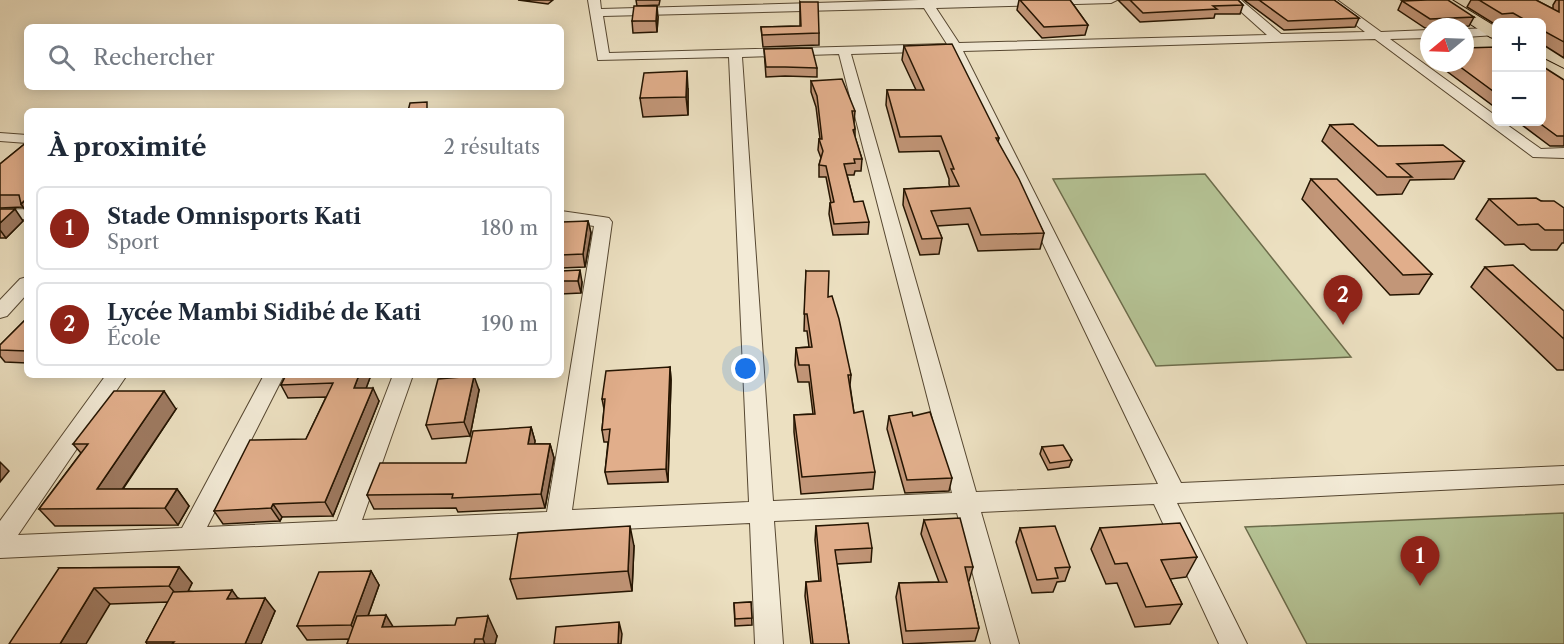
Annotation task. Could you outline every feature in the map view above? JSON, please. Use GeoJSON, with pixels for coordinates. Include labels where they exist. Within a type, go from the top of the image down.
{"type":"FeatureCollection","features":[{"type":"Feature","properties":{"kind":"main road"},"geometry":{"type":"LineString","coordinates":[[1442,0],[1492,31]]}},
{"type":"Feature","properties":{"kind":"main road"},"geometry":{"type":"LineString","coordinates":[[1546,66],[1564,77]]}},
{"type":"Feature","properties":{"kind":"street"},"geometry":{"type":"LineString","coordinates":[[1111,0],[595,6],[603,57],[1420,34]]}},
{"type":"Feature","properties":{"kind":"street"},"geometry":{"type":"LineString","coordinates":[[1234,0],[1278,38]]}},
{"type":"Feature","properties":{"kind":"street"},"geometry":{"type":"LineString","coordinates":[[1330,0],[1538,154],[1564,153]]}},
{"type":"Feature","properties":{"kind":"street"},"geometry":{"type":"LineString","coordinates":[[927,2],[954,47],[1171,487],[1161,494]]}},
{"type":"Feature","properties":{"kind":"street"},"geometry":{"type":"LineString","coordinates":[[1474,33],[1492,33]]}},
{"type":"Feature","properties":{"kind":"street"},"geometry":{"type":"LineString","coordinates":[[844,50],[1005,644]]}},
{"type":"Feature","properties":{"kind":"street"},"geometry":{"type":"LineString","coordinates":[[735,53],[769,644]]}},
{"type":"Feature","properties":{"kind":"street"},"geometry":{"type":"LineString","coordinates":[[0,137],[24,139]]}},
{"type":"Feature","properties":{"kind":"street"},"geometry":{"type":"LineString","coordinates":[[0,215],[24,214]]}},
{"type":"Feature","properties":{"kind":"street"},"geometry":{"type":"LineString","coordinates":[[558,521],[603,222],[564,216]]}},
{"type":"Feature","properties":{"kind":"street"},"geometry":{"type":"LineString","coordinates":[[573,275],[596,274]]}},
{"type":"Feature","properties":{"kind":"street"},"geometry":{"type":"LineString","coordinates":[[0,541],[115,378]]}},
{"type":"Feature","properties":{"kind":"street"},"geometry":{"type":"LineString","coordinates":[[189,538],[271,378]]}},
{"type":"Feature","properties":{"kind":"street"},"geometry":{"type":"LineString","coordinates":[[346,531],[402,378]]}},
{"type":"Feature","properties":{"kind":"street"},"geometry":{"type":"LineString","coordinates":[[0,547],[1564,475]]}},
{"type":"Feature","properties":{"kind":"street"},"geometry":{"type":"LineString","coordinates":[[1161,494],[1233,644]]}},
{"type":"Feature","properties":{"kind":"green space"},"geometry":{"type":"Polygon","coordinates":[[[1205,174],[1351,357],[1156,366],[1053,179],[1205,174]]]}},
{"type":"Feature","properties":{"kind":"green space"},"geometry":{"type":"Polygon","coordinates":[[[1564,513],[1564,644],[1307,644],[1245,527],[1564,513]]]}},
{"type":"Feature","properties":{"kind":"building"},"geometry":{"type":"Polygon","coordinates":[[[1020,0],[1070,0],[1088,25],[1044,27],[1020,0]]]}},
{"type":"Feature","properties":{"kind":"building"},"geometry":{"type":"Polygon","coordinates":[[[1130,0],[1238,0],[1243,5],[1213,6],[1217,9],[1143,13],[1130,0]]]}},
{"type":"Feature","properties":{"kind":"building"},"geometry":{"type":"Polygon","coordinates":[[[1259,0],[1334,0],[1359,18],[1288,21],[1259,0]]]}},
{"type":"Feature","properties":{"kind":"building"},"geometry":{"type":"Polygon","coordinates":[[[1448,0],[1474,17],[1428,18],[1402,1],[1448,0]]]}},
{"type":"Feature","properties":{"kind":"building"},"geometry":{"type":"Polygon","coordinates":[[[1479,0],[1536,0],[1559,12],[1559,0],[1564,0],[1564,42],[1546,32],[1546,18],[1522,18],[1513,13],[1502,14],[1479,0]]]}},
{"type":"Feature","properties":{"kind":"building"},"geometry":{"type":"Polygon","coordinates":[[[800,2],[818,2],[819,33],[762,35],[761,27],[801,26],[800,2]]]}},
{"type":"Feature","properties":{"kind":"building"},"geometry":{"type":"Polygon","coordinates":[[[634,6],[657,6],[656,21],[632,21],[634,6]]]}},
{"type":"Feature","properties":{"kind":"building"},"geometry":{"type":"Polygon","coordinates":[[[952,44],[1044,233],[981,235],[970,208],[931,211],[942,238],[922,239],[904,189],[959,186],[941,136],[900,137],[887,90],[924,90],[904,46],[952,44]]]}},
{"type":"Feature","properties":{"kind":"building"},"geometry":{"type":"Polygon","coordinates":[[[1492,47],[1492,90],[1467,72],[1474,72],[1474,48],[1492,47]]]}},
{"type":"Feature","properties":{"kind":"building"},"geometry":{"type":"Polygon","coordinates":[[[812,48],[817,68],[766,67],[764,49],[812,48]]]}},
{"type":"Feature","properties":{"kind":"building"},"geometry":{"type":"Polygon","coordinates":[[[1546,69],[1564,80],[1564,136],[1557,136],[1543,126],[1546,126],[1546,69]]]}},
{"type":"Feature","properties":{"kind":"building"},"geometry":{"type":"Polygon","coordinates":[[[687,71],[686,97],[640,98],[644,73],[687,71]]]}},
{"type":"Feature","properties":{"kind":"building"},"geometry":{"type":"Polygon","coordinates":[[[842,79],[855,111],[852,111],[855,129],[853,130],[862,159],[854,159],[855,163],[844,164],[854,202],[863,201],[869,222],[834,224],[830,203],[834,202],[826,166],[819,165],[823,151],[819,139],[822,139],[817,96],[811,81],[842,79]]]}},
{"type":"Feature","properties":{"kind":"building"},"geometry":{"type":"Polygon","coordinates":[[[427,102],[427,108],[409,108],[410,103],[427,102]]]}},
{"type":"Feature","properties":{"kind":"building"},"geometry":{"type":"Polygon","coordinates":[[[1353,124],[1378,146],[1443,145],[1464,161],[1397,164],[1412,177],[1387,177],[1330,125],[1353,124]]]}},
{"type":"Feature","properties":{"kind":"building"},"geometry":{"type":"Polygon","coordinates":[[[24,144],[24,201],[21,204],[19,195],[0,195],[0,164],[24,144]]]}},
{"type":"Feature","properties":{"kind":"building"},"geometry":{"type":"Polygon","coordinates":[[[1311,179],[1337,179],[1432,274],[1403,275],[1311,179]]]}},
{"type":"Feature","properties":{"kind":"building"},"geometry":{"type":"Polygon","coordinates":[[[1536,198],[1541,201],[1554,201],[1564,208],[1564,230],[1545,230],[1538,224],[1518,225],[1489,199],[1536,198]]]}},
{"type":"Feature","properties":{"kind":"building"},"geometry":{"type":"Polygon","coordinates":[[[0,209],[15,209],[0,223],[0,209]]]}},
{"type":"Feature","properties":{"kind":"building"},"geometry":{"type":"Polygon","coordinates":[[[588,221],[583,254],[564,255],[564,222],[588,221]]]}},
{"type":"Feature","properties":{"kind":"building"},"geometry":{"type":"Polygon","coordinates":[[[1513,265],[1564,311],[1564,339],[1485,267],[1513,265]]]}},
{"type":"Feature","properties":{"kind":"building"},"geometry":{"type":"Polygon","coordinates":[[[580,270],[578,281],[564,281],[564,271],[580,270]]]}},
{"type":"Feature","properties":{"kind":"building"},"geometry":{"type":"Polygon","coordinates":[[[806,271],[829,271],[828,297],[832,296],[839,319],[851,375],[848,375],[854,413],[863,411],[875,472],[802,477],[794,415],[815,414],[809,365],[799,365],[796,348],[812,347],[807,314],[804,314],[806,271]]]}},
{"type":"Feature","properties":{"kind":"building"},"geometry":{"type":"Polygon","coordinates":[[[24,321],[24,351],[0,350],[0,345],[24,321]]]}},
{"type":"Feature","properties":{"kind":"building"},"geometry":{"type":"Polygon","coordinates":[[[670,367],[666,469],[605,472],[610,429],[602,430],[605,399],[602,399],[606,371],[670,367]]]}},
{"type":"Feature","properties":{"kind":"building"},"geometry":{"type":"Polygon","coordinates":[[[284,378],[358,378],[354,388],[373,388],[325,502],[273,504],[271,508],[214,511],[250,440],[306,439],[333,383],[281,385],[284,378]]]}},
{"type":"Feature","properties":{"kind":"building"},"geometry":{"type":"Polygon","coordinates":[[[474,378],[464,422],[426,425],[438,379],[474,378]]]}},
{"type":"Feature","properties":{"kind":"building"},"geometry":{"type":"Polygon","coordinates":[[[114,391],[164,391],[97,489],[177,489],[165,508],[39,509],[88,444],[73,444],[114,391]]]}},
{"type":"Feature","properties":{"kind":"building"},"geometry":{"type":"Polygon","coordinates":[[[912,412],[913,416],[930,412],[952,478],[907,480],[889,416],[912,412]]]}},
{"type":"Feature","properties":{"kind":"building"},"geometry":{"type":"Polygon","coordinates":[[[531,427],[528,444],[550,444],[541,494],[452,498],[453,494],[367,495],[380,463],[466,463],[473,431],[531,427]]]}},
{"type":"Feature","properties":{"kind":"building"},"geometry":{"type":"Polygon","coordinates":[[[1063,445],[1072,460],[1050,463],[1042,447],[1063,445]]]}},
{"type":"Feature","properties":{"kind":"building"},"geometry":{"type":"Polygon","coordinates":[[[960,518],[973,567],[965,567],[979,628],[906,631],[899,583],[947,582],[924,520],[960,518]]]}},
{"type":"Feature","properties":{"kind":"building"},"geometry":{"type":"Polygon","coordinates":[[[868,523],[872,548],[835,550],[849,644],[813,644],[806,582],[821,581],[816,526],[868,523]]]}},
{"type":"Feature","properties":{"kind":"building"},"geometry":{"type":"Polygon","coordinates":[[[1180,523],[1197,557],[1161,560],[1182,604],[1146,607],[1127,563],[1115,564],[1100,528],[1180,523]]]}},
{"type":"Feature","properties":{"kind":"building"},"geometry":{"type":"Polygon","coordinates":[[[630,526],[628,571],[510,579],[518,533],[630,526]]]}},
{"type":"Feature","properties":{"kind":"building"},"geometry":{"type":"Polygon","coordinates":[[[1055,526],[1070,567],[1055,568],[1058,578],[1037,580],[1020,528],[1055,526]]]}},
{"type":"Feature","properties":{"kind":"building"},"geometry":{"type":"Polygon","coordinates":[[[179,567],[169,586],[94,588],[60,644],[9,644],[59,568],[179,567]]]}},
{"type":"Feature","properties":{"kind":"building"},"geometry":{"type":"Polygon","coordinates":[[[371,571],[351,625],[297,626],[319,572],[371,571]]]}},
{"type":"Feature","properties":{"kind":"building"},"geometry":{"type":"Polygon","coordinates":[[[232,590],[227,599],[265,598],[245,644],[146,642],[173,592],[232,590]]]}},
{"type":"Feature","properties":{"kind":"building"},"geometry":{"type":"Polygon","coordinates":[[[751,602],[752,618],[735,619],[734,603],[751,602]]]}},
{"type":"Feature","properties":{"kind":"building"},"geometry":{"type":"Polygon","coordinates":[[[386,615],[382,627],[455,625],[457,618],[488,616],[483,639],[475,639],[474,644],[347,644],[357,616],[386,615]]]}},
{"type":"Feature","properties":{"kind":"building"},"geometry":{"type":"Polygon","coordinates":[[[619,622],[618,644],[554,644],[556,627],[619,622]]]}},
{"type":"Feature","properties":{"kind":"place","name":"Lycée Mambi Sidibé de Kati"},"geometry":{"type":"Point","coordinates":[1343,325]}},
{"type":"Feature","properties":{"kind":"place","name":"Stade Omnisports Kati"},"geometry":{"type":"Point","coordinates":[1420,586]}}]}
